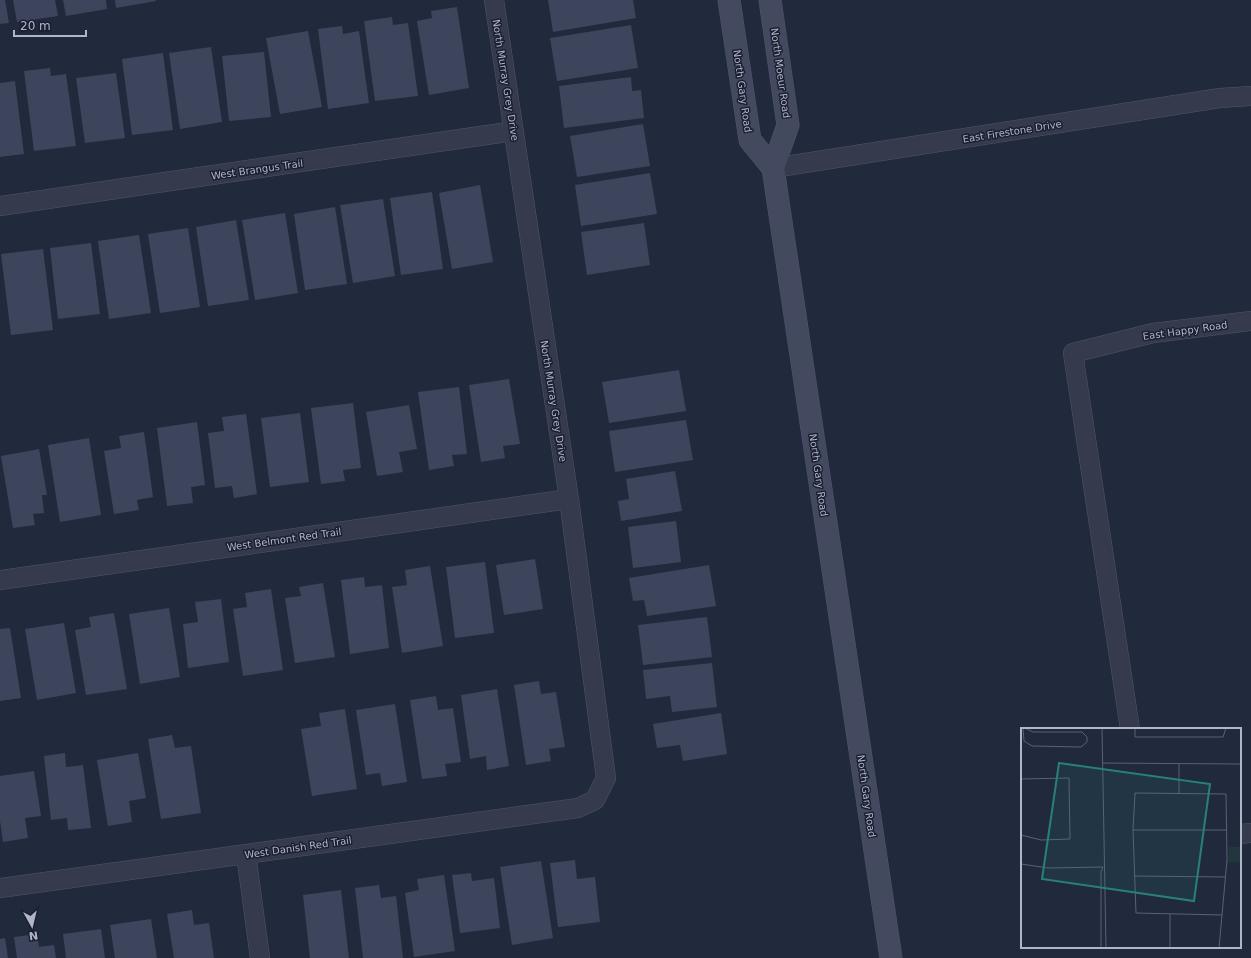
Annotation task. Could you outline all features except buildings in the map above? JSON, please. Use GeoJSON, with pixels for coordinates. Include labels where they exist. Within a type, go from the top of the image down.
{"type":"FeatureCollection","features":[{"type":"Feature","properties":{"kind":"main road","name":"North Gary Road"},"geometry":{"type":"LineString","coordinates":[[729,0],[750,140],[773,168],[891,958]]}},
{"type":"Feature","properties":{"kind":"main road","name":"North Moeur Road"},"geometry":{"type":"LineString","coordinates":[[770,0],[788,125],[773,168]]}},
{"type":"Feature","properties":{"kind":"street","name":"North Murray Grey Drive"},"geometry":{"type":"LineString","coordinates":[[494,0],[569,499],[606,778],[595,800]]}},
{"type":"Feature","properties":{"kind":"street","name":"East Firestone Drive"},"geometry":{"type":"LineString","coordinates":[[773,168],[1220,98],[1251,96]]}},
{"type":"Feature","properties":{"kind":"street","name":"West Brangus Trail"},"geometry":{"type":"LineString","coordinates":[[0,206],[514,131]]}},
{"type":"Feature","properties":{"kind":"street","name":"East Happy Road"},"geometry":{"type":"LineString","coordinates":[[1130,728],[1073,353],[1153,333],[1251,320]]}},
{"type":"Feature","properties":{"kind":"street","name":"West Belmont Red Trail"},"geometry":{"type":"LineString","coordinates":[[0,580],[569,499]]}},
{"type":"Feature","properties":{"kind":"street","name":"West Danish Red Trail"},"geometry":{"type":"LineString","coordinates":[[0,888],[578,808],[595,800]]}},
{"type":"Feature","properties":{"kind":"street"},"geometry":{"type":"LineString","coordinates":[[1241,834],[1251,833]]}},
{"type":"Feature","properties":{"kind":"street"},"geometry":{"type":"LineString","coordinates":[[246,854],[260,958]]}}]}
